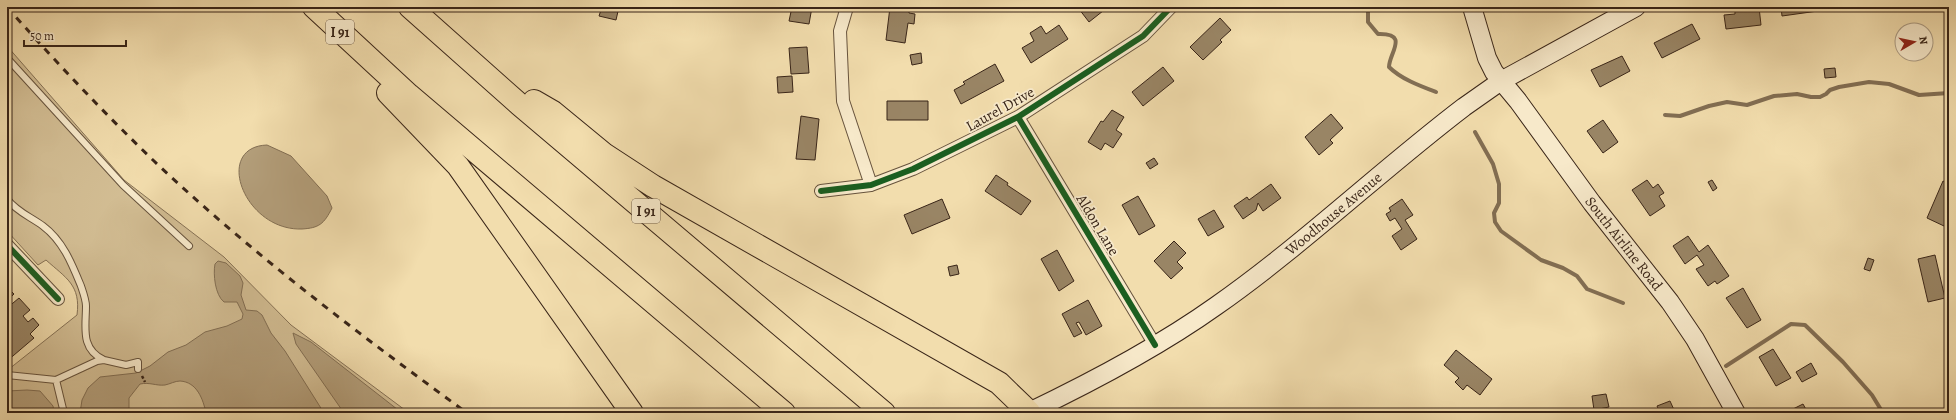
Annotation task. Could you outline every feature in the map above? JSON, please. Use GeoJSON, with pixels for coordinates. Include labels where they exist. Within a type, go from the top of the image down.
{"type":"FeatureCollection","features":[{"type":"Feature","properties":{"kind":"highway","name":"I 91"},"geometry":{"type":"LineString","coordinates":[[314,7],[367,57],[437,119],[784,413]]}},
{"type":"Feature","properties":{"kind":"highway","name":"I 91"},"geometry":{"type":"LineString","coordinates":[[410,7],[501,88],[884,413]]}},
{"type":"Feature","properties":{"kind":"highway"},"geometry":{"type":"LineString","coordinates":[[367,57],[378,79],[391,97],[443,148],[472,184],[632,413]]}},
{"type":"Feature","properties":{"kind":"highway"},"geometry":{"type":"LineString","coordinates":[[501,88],[527,98],[546,108],[604,154],[653,186],[999,383],[1028,412]]}},
{"type":"Feature","properties":{"kind":"main road","name":"South Airline Road"},"geometry":{"type":"LineString","coordinates":[[1472,7],[1489,63],[1592,203],[1670,302],[1695,339],[1736,413]]}},
{"type":"Feature","properties":{"kind":"main road","name":"Woodhouse Avenue"},"geometry":{"type":"LineString","coordinates":[[1028,412],[1155,346],[1191,323],[1245,285],[1440,125],[1501,81],[1636,7]]}},
{"type":"Feature","properties":{"kind":"street"},"geometry":{"type":"LineString","coordinates":[[847,7],[840,31],[843,101],[871,186]]}},
{"type":"Feature","properties":{"kind":"street","name":"Laurel Drive"},"geometry":{"type":"LineString","coordinates":[[821,191],[871,186],[914,169],[1018,117],[1143,36],[1171,7]]}},
{"type":"Feature","properties":{"kind":"street","name":"Aldon Lane"},"geometry":{"type":"LineString","coordinates":[[1018,117],[1155,346]]}},
{"type":"Feature","properties":{"kind":"street"},"geometry":{"type":"LineString","coordinates":[[7,245],[58,299]]}},
{"type":"Feature","properties":{"kind":"lane"},"geometry":{"type":"LineString","coordinates":[[7,58],[123,184],[190,246]]}},
{"type":"Feature","properties":{"kind":"lane"},"geometry":{"type":"LineString","coordinates":[[7,199],[21,213],[51,232],[62,245],[81,286],[86,302],[85,338],[92,351],[104,360],[126,365],[138,362],[138,368]]}},
{"type":"Feature","properties":{"kind":"lane"},"geometry":{"type":"LineString","coordinates":[[7,375],[56,380],[76,369],[104,360]]}},
{"type":"Feature","properties":{"kind":"lane"},"geometry":{"type":"LineString","coordinates":[[56,380],[64,413]]}},
{"type":"Feature","properties":{"kind":"shaded area"},"geometry":{"type":"Polygon","coordinates":[[[7,46],[124,180],[224,257],[291,325],[409,413],[7,413],[7,368],[9,369],[77,315],[78,305],[77,296],[74,289],[66,277],[46,260],[38,265],[7,231],[7,46]]]}},
{"type":"Feature","properties":{"kind":"shaded area"},"geometry":{"type":"Polygon","coordinates":[[[267,145],[291,156],[327,196],[332,208],[326,218],[317,226],[302,229],[282,226],[264,217],[251,204],[242,188],[239,173],[242,159],[251,149],[267,145]]]}},
{"type":"Feature","properties":{"kind":"shaded area"},"geometry":{"type":"Polygon","coordinates":[[[218,261],[226,263],[240,276],[243,283],[241,295],[246,310],[257,311],[262,315],[271,333],[285,351],[324,413],[206,413],[201,397],[195,388],[186,382],[176,381],[165,385],[147,383],[140,384],[129,398],[129,413],[80,413],[82,400],[88,388],[100,377],[136,373],[150,366],[168,352],[186,345],[205,332],[227,326],[242,319],[243,314],[237,302],[224,302],[219,295],[215,284],[214,273],[215,264],[218,261]]]}},
{"type":"Feature","properties":{"kind":"shaded area"},"geometry":{"type":"Polygon","coordinates":[[[293,333],[311,342],[402,413],[344,413],[296,344],[293,333]]]}},
{"type":"Feature","properties":{"kind":"shaded area"},"geometry":{"type":"Polygon","coordinates":[[[7,391],[40,391],[53,406],[54,413],[7,413],[7,391]]]}},
{"type":"Feature","properties":{"kind":"building"},"geometry":{"type":"Polygon","coordinates":[[[602,7],[619,7],[616,20],[599,16],[602,7]]]}},
{"type":"Feature","properties":{"kind":"building"},"geometry":{"type":"Polygon","coordinates":[[[792,7],[812,7],[809,24],[789,21],[792,7]]]}},
{"type":"Feature","properties":{"kind":"building"},"geometry":{"type":"Polygon","coordinates":[[[890,7],[909,7],[909,13],[915,14],[914,24],[908,23],[905,43],[886,40],[890,7]]]}},
{"type":"Feature","properties":{"kind":"building"},"geometry":{"type":"Polygon","coordinates":[[[1082,7],[1108,7],[1089,22],[1079,9],[1082,7]]]}},
{"type":"Feature","properties":{"kind":"building"},"geometry":{"type":"Polygon","coordinates":[[[1759,7],[1761,25],[1726,29],[1724,15],[1735,14],[1735,10],[1759,7]]]}},
{"type":"Feature","properties":{"kind":"building"},"geometry":{"type":"Polygon","coordinates":[[[1781,7],[1825,7],[1825,10],[1782,16],[1781,7]]]}},
{"type":"Feature","properties":{"kind":"building"},"geometry":{"type":"Polygon","coordinates":[[[1220,18],[1231,30],[1220,40],[1222,42],[1203,60],[1190,47],[1220,18]]]}},
{"type":"Feature","properties":{"kind":"building"},"geometry":{"type":"Polygon","coordinates":[[[1692,24],[1700,39],[1662,58],[1654,43],[1692,24]]]}},
{"type":"Feature","properties":{"kind":"building"},"geometry":{"type":"Polygon","coordinates":[[[1059,25],[1068,39],[1031,63],[1022,48],[1034,41],[1030,33],[1041,26],[1046,34],[1059,25]]]}},
{"type":"Feature","properties":{"kind":"building"},"geometry":{"type":"Polygon","coordinates":[[[807,47],[809,73],[791,74],[789,48],[807,47]]]}},
{"type":"Feature","properties":{"kind":"building"},"geometry":{"type":"Polygon","coordinates":[[[921,53],[922,63],[912,65],[910,55],[921,53]]]}},
{"type":"Feature","properties":{"kind":"building"},"geometry":{"type":"Polygon","coordinates":[[[1622,56],[1630,71],[1600,87],[1591,70],[1622,56]]]}},
{"type":"Feature","properties":{"kind":"building"},"geometry":{"type":"Polygon","coordinates":[[[995,64],[1004,81],[961,104],[954,90],[965,84],[963,82],[995,64]]]}},
{"type":"Feature","properties":{"kind":"building"},"geometry":{"type":"Polygon","coordinates":[[[1163,67],[1174,81],[1143,106],[1132,92],[1163,67]]]}},
{"type":"Feature","properties":{"kind":"building"},"geometry":{"type":"Polygon","coordinates":[[[1835,68],[1836,77],[1825,78],[1824,69],[1835,68]]]}},
{"type":"Feature","properties":{"kind":"building"},"geometry":{"type":"Polygon","coordinates":[[[792,76],[793,92],[778,93],[777,77],[792,76]]]}},
{"type":"Feature","properties":{"kind":"building"},"geometry":{"type":"Polygon","coordinates":[[[887,101],[928,101],[928,120],[887,120],[887,101]]]}},
{"type":"Feature","properties":{"kind":"building"},"geometry":{"type":"Polygon","coordinates":[[[1112,110],[1124,117],[1116,130],[1122,134],[1113,148],[1105,143],[1101,150],[1088,142],[1101,121],[1103,122],[1112,110]]]}},
{"type":"Feature","properties":{"kind":"building"},"geometry":{"type":"Polygon","coordinates":[[[1331,114],[1343,128],[1330,140],[1333,143],[1319,155],[1305,137],[1331,114]]]}},
{"type":"Feature","properties":{"kind":"building"},"geometry":{"type":"Polygon","coordinates":[[[801,116],[819,119],[815,160],[796,159],[801,116]]]}},
{"type":"Feature","properties":{"kind":"building"},"geometry":{"type":"Polygon","coordinates":[[[1603,120],[1618,142],[1603,153],[1587,131],[1603,120]]]}},
{"type":"Feature","properties":{"kind":"building"},"geometry":{"type":"Polygon","coordinates":[[[1154,158],[1158,164],[1150,169],[1146,163],[1154,158]]]}},
{"type":"Feature","properties":{"kind":"building"},"geometry":{"type":"Polygon","coordinates":[[[996,175],[1008,183],[1007,185],[1031,201],[1021,215],[985,191],[996,175]]]}},
{"type":"Feature","properties":{"kind":"building"},"geometry":{"type":"Polygon","coordinates":[[[1647,180],[1653,188],[1658,184],[1664,193],[1659,196],[1665,206],[1650,216],[1632,190],[1647,180]]]}},
{"type":"Feature","properties":{"kind":"building"},"geometry":{"type":"Polygon","coordinates":[[[1712,180],[1717,188],[1713,191],[1708,182],[1712,180]]]}},
{"type":"Feature","properties":{"kind":"building"},"geometry":{"type":"Polygon","coordinates":[[[1943,181],[1949,184],[1949,216],[1944,226],[1927,218],[1943,181]]]}},
{"type":"Feature","properties":{"kind":"building"},"geometry":{"type":"Polygon","coordinates":[[[1271,184],[1281,198],[1263,211],[1258,203],[1256,210],[1243,219],[1234,206],[1247,197],[1249,200],[1271,184]]]}},
{"type":"Feature","properties":{"kind":"building"},"geometry":{"type":"Polygon","coordinates":[[[1138,196],[1155,226],[1139,235],[1122,205],[1138,196]]]}},
{"type":"Feature","properties":{"kind":"building"},"geometry":{"type":"Polygon","coordinates":[[[942,199],[950,218],[912,234],[904,215],[942,199]]]}},
{"type":"Feature","properties":{"kind":"building"},"geometry":{"type":"Polygon","coordinates":[[[1402,199],[1413,215],[1405,220],[1417,239],[1401,250],[1392,236],[1402,229],[1395,218],[1390,221],[1386,214],[1391,211],[1389,208],[1402,199]]]}},
{"type":"Feature","properties":{"kind":"building"},"geometry":{"type":"Polygon","coordinates":[[[1214,210],[1224,227],[1208,236],[1198,219],[1214,210]]]}},
{"type":"Feature","properties":{"kind":"building"},"geometry":{"type":"Polygon","coordinates":[[[1688,236],[1699,252],[1708,245],[1729,276],[1717,284],[1715,281],[1708,286],[1696,269],[1704,265],[1697,255],[1685,264],[1673,246],[1688,236]]]}},
{"type":"Feature","properties":{"kind":"building"},"geometry":{"type":"Polygon","coordinates":[[[1174,241],[1186,253],[1177,262],[1183,268],[1171,279],[1154,261],[1174,241]]]}},
{"type":"Feature","properties":{"kind":"building"},"geometry":{"type":"Polygon","coordinates":[[[1057,250],[1074,281],[1059,291],[1041,259],[1057,250]]]}},
{"type":"Feature","properties":{"kind":"building"},"geometry":{"type":"Polygon","coordinates":[[[1935,255],[1945,298],[1928,302],[1918,259],[1935,255]]]}},
{"type":"Feature","properties":{"kind":"building"},"geometry":{"type":"Polygon","coordinates":[[[1868,258],[1874,260],[1870,271],[1864,269],[1868,258]]]}},
{"type":"Feature","properties":{"kind":"building"},"geometry":{"type":"Polygon","coordinates":[[[957,265],[959,274],[950,276],[948,267],[957,265]]]}},
{"type":"Feature","properties":{"kind":"building"},"geometry":{"type":"Polygon","coordinates":[[[7,287],[14,294],[7,301],[7,287]]]}},
{"type":"Feature","properties":{"kind":"building"},"geometry":{"type":"Polygon","coordinates":[[[1743,288],[1761,320],[1747,328],[1726,298],[1743,288]]]}},
{"type":"Feature","properties":{"kind":"building"},"geometry":{"type":"Polygon","coordinates":[[[19,298],[30,310],[23,316],[28,322],[33,318],[39,325],[30,334],[34,338],[7,361],[7,319],[12,318],[7,313],[7,308],[19,298]]]}},
{"type":"Feature","properties":{"kind":"building"},"geometry":{"type":"Polygon","coordinates":[[[1088,300],[1102,326],[1086,335],[1079,322],[1076,323],[1082,333],[1074,337],[1062,314],[1088,300]]]}},
{"type":"Feature","properties":{"kind":"building"},"geometry":{"type":"Polygon","coordinates":[[[1773,349],[1791,378],[1776,386],[1759,357],[1773,349]]]}},
{"type":"Feature","properties":{"kind":"building"},"geometry":{"type":"Polygon","coordinates":[[[1456,350],[1492,379],[1480,395],[1467,385],[1463,390],[1455,382],[1459,378],[1444,365],[1456,350]]]}},
{"type":"Feature","properties":{"kind":"building"},"geometry":{"type":"Polygon","coordinates":[[[1811,363],[1817,374],[1802,382],[1796,372],[1811,363]]]}},
{"type":"Feature","properties":{"kind":"building"},"geometry":{"type":"Polygon","coordinates":[[[1606,394],[1609,407],[1594,410],[1592,396],[1606,394]]]}},
{"type":"Feature","properties":{"kind":"building"},"geometry":{"type":"Polygon","coordinates":[[[1670,401],[1675,412],[1660,413],[1657,406],[1670,401]]]}},
{"type":"Feature","properties":{"kind":"building"},"geometry":{"type":"Polygon","coordinates":[[[1803,404],[1808,413],[1787,412],[1803,404]]]}},
{"type":"Feature","properties":{"kind":"building"},"geometry":{"type":"Polygon","coordinates":[[[1537,409],[1539,413],[1525,412],[1537,409]]]}},
{"type":"Feature","properties":{"kind":"waterway"},"geometry":{"type":"LineString","coordinates":[[1368,7],[1368,22],[1378,34],[1388,35],[1396,40],[1396,45],[1389,67],[1405,79],[1436,92]]}},
{"type":"Feature","properties":{"kind":"waterway"},"geometry":{"type":"LineString","coordinates":[[1665,115],[1680,116],[1709,106],[1727,102],[1747,105],[1774,96],[1797,94],[1820,97],[1830,90],[1839,87],[1869,82],[1889,84],[1919,95],[1949,93]]}},
{"type":"Feature","properties":{"kind":"waterway"},"geometry":{"type":"LineString","coordinates":[[1475,132],[1493,164],[1499,184],[1499,203],[1494,213],[1495,222],[1501,231],[1541,260],[1563,268],[1577,276],[1587,289],[1623,303]]}},
{"type":"Feature","properties":{"kind":"waterway"},"geometry":{"type":"LineString","coordinates":[[1726,366],[1791,324],[1805,325],[1843,362],[1872,395],[1883,413]]}},
{"type":"Feature","properties":{"kind":"railway"},"geometry":{"type":"LineString","coordinates":[[7,7],[97,105],[191,195],[306,292],[467,413]]}},
{"type":"Feature","properties":{"kind":"cycle path"},"geometry":{"type":"LineString","coordinates":[[821,191],[871,185],[913,169],[1018,117],[1143,36],[1171,7]]}},
{"type":"Feature","properties":{"kind":"cycle path"},"geometry":{"type":"LineString","coordinates":[[1018,117],[1155,345]]}},
{"type":"Feature","properties":{"kind":"cycle path"},"geometry":{"type":"LineString","coordinates":[[7,245],[58,299]]}}]}
